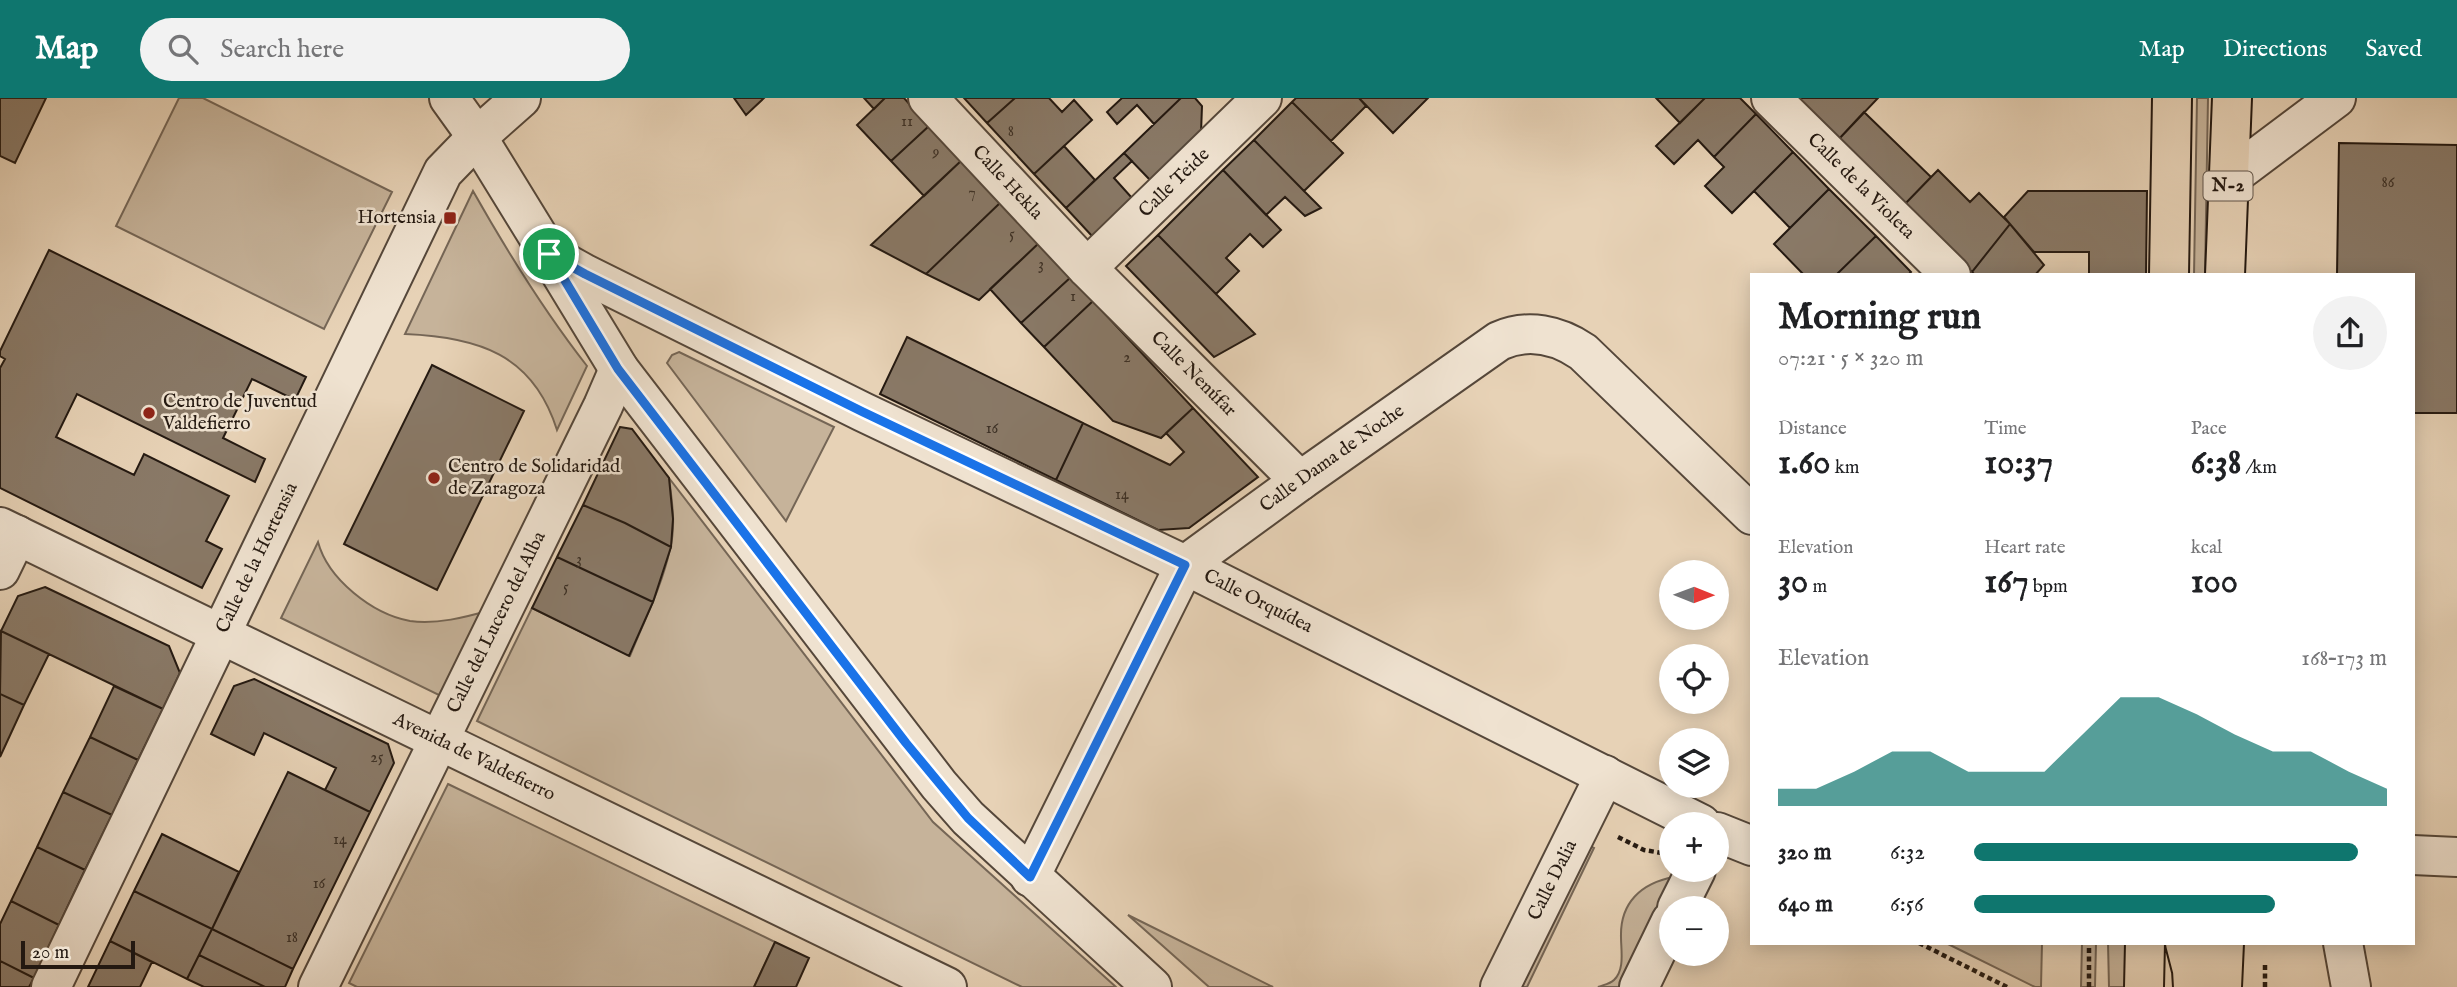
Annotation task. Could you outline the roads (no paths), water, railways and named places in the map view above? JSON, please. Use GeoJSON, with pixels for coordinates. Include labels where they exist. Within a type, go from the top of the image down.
{"type":"FeatureCollection","features":[{"type":"Feature","properties":{"kind":"highway"},"geometry":{"type":"LineString","coordinates":[[2169,273],[2172,98]]}},
{"type":"Feature","properties":{"kind":"highway","name":"N-2"},"geometry":{"type":"LineString","coordinates":[[2225,273],[2232,98]]}},
{"type":"Feature","properties":{"kind":"highway"},"geometry":{"type":"LineString","coordinates":[[2144,987],[2145,945]]}},
{"type":"Feature","properties":{"kind":"highway"},"geometry":{"type":"LineString","coordinates":[[2186,945],[2193,987]]}},
{"type":"Feature","properties":{"kind":"highway"},"geometry":{"type":"LineString","coordinates":[[2222,987],[2224,945]]}},
{"type":"Feature","properties":{"kind":"street"},"geometry":{"type":"LineString","coordinates":[[449,98],[477,137],[618,369],[939,785],[968,818],[1030,877],[1152,987]]}},
{"type":"Feature","properties":{"kind":"street","name":"Calle de la Hortensia"},"geometry":{"type":"LineString","coordinates":[[51,987],[443,172],[521,98]]}},
{"type":"Feature","properties":{"kind":"street","name":"Calle Hekla"},"geometry":{"type":"LineString","coordinates":[[928,98],[1087,268]]}},
{"type":"Feature","properties":{"kind":"street","name":"Calle de la Violeta"},"geometry":{"type":"LineString","coordinates":[[1771,98],[1949,273]]}},
{"type":"Feature","properties":{"kind":"street"},"geometry":{"type":"LineString","coordinates":[[2228,179],[2336,98]]}},
{"type":"Feature","properties":{"kind":"street","name":"Calle Teide"},"geometry":{"type":"LineString","coordinates":[[1087,268],[1251,102]]}},
{"type":"Feature","properties":{"kind":"street","name":"Calle Orquídea"},"geometry":{"type":"LineString","coordinates":[[549,254],[863,412],[1185,565],[1677,812]]}},
{"type":"Feature","properties":{"kind":"street","name":"Calle Nenúfar"},"geometry":{"type":"LineString","coordinates":[[1087,268],[1300,481]]}},
{"type":"Feature","properties":{"kind":"street","name":"Calle Dama de Noche"},"geometry":{"type":"LineString","coordinates":[[1030,877],[1185,565],[1499,341],[1512,335],[1536,334],[1558,338],[1583,352],[1750,513]]}},
{"type":"Feature","properties":{"kind":"street","name":"Calle del Lucero del Alba"},"geometry":{"type":"LineString","coordinates":[[318,987],[603,406],[618,369]]}},
{"type":"Feature","properties":{"kind":"street"},"geometry":{"type":"LineString","coordinates":[[0,570],[8,531]]}},
{"type":"Feature","properties":{"kind":"street","name":"Avenida de Valdefierro"},"geometry":{"type":"LineString","coordinates":[[8,531],[947,987]]}},
{"type":"Feature","properties":{"kind":"street","name":"Calle Dalia"},"geometry":{"type":"LineString","coordinates":[[1500,987],[1605,775]]}},
{"type":"Feature","properties":{"kind":"street"},"geometry":{"type":"LineString","coordinates":[[1729,837],[1750,845]]}},
{"type":"Feature","properties":{"kind":"street"},"geometry":{"type":"LineString","coordinates":[[2415,855],[2457,857]]}},
{"type":"Feature","properties":{"kind":"street"},"geometry":{"type":"LineString","coordinates":[[2343,945],[2351,987]]}},
{"type":"Feature","properties":{"kind":"street"},"geometry":{"type":"LineString","coordinates":[[1639,987],[1659,946]]}},
{"type":"Feature","properties":{"kind":"place","name":"Hortensia"},"geometry":{"type":"Point","coordinates":[450,218]}},
{"type":"Feature","properties":{"kind":"place","name":"Centro de Juventud Valdefierro"},"geometry":{"type":"Point","coordinates":[149,413]}},
{"type":"Feature","properties":{"kind":"place","name":"Centro de Solidaridad de Zaragoza"},"geometry":{"type":"Point","coordinates":[434,478]}}]}
